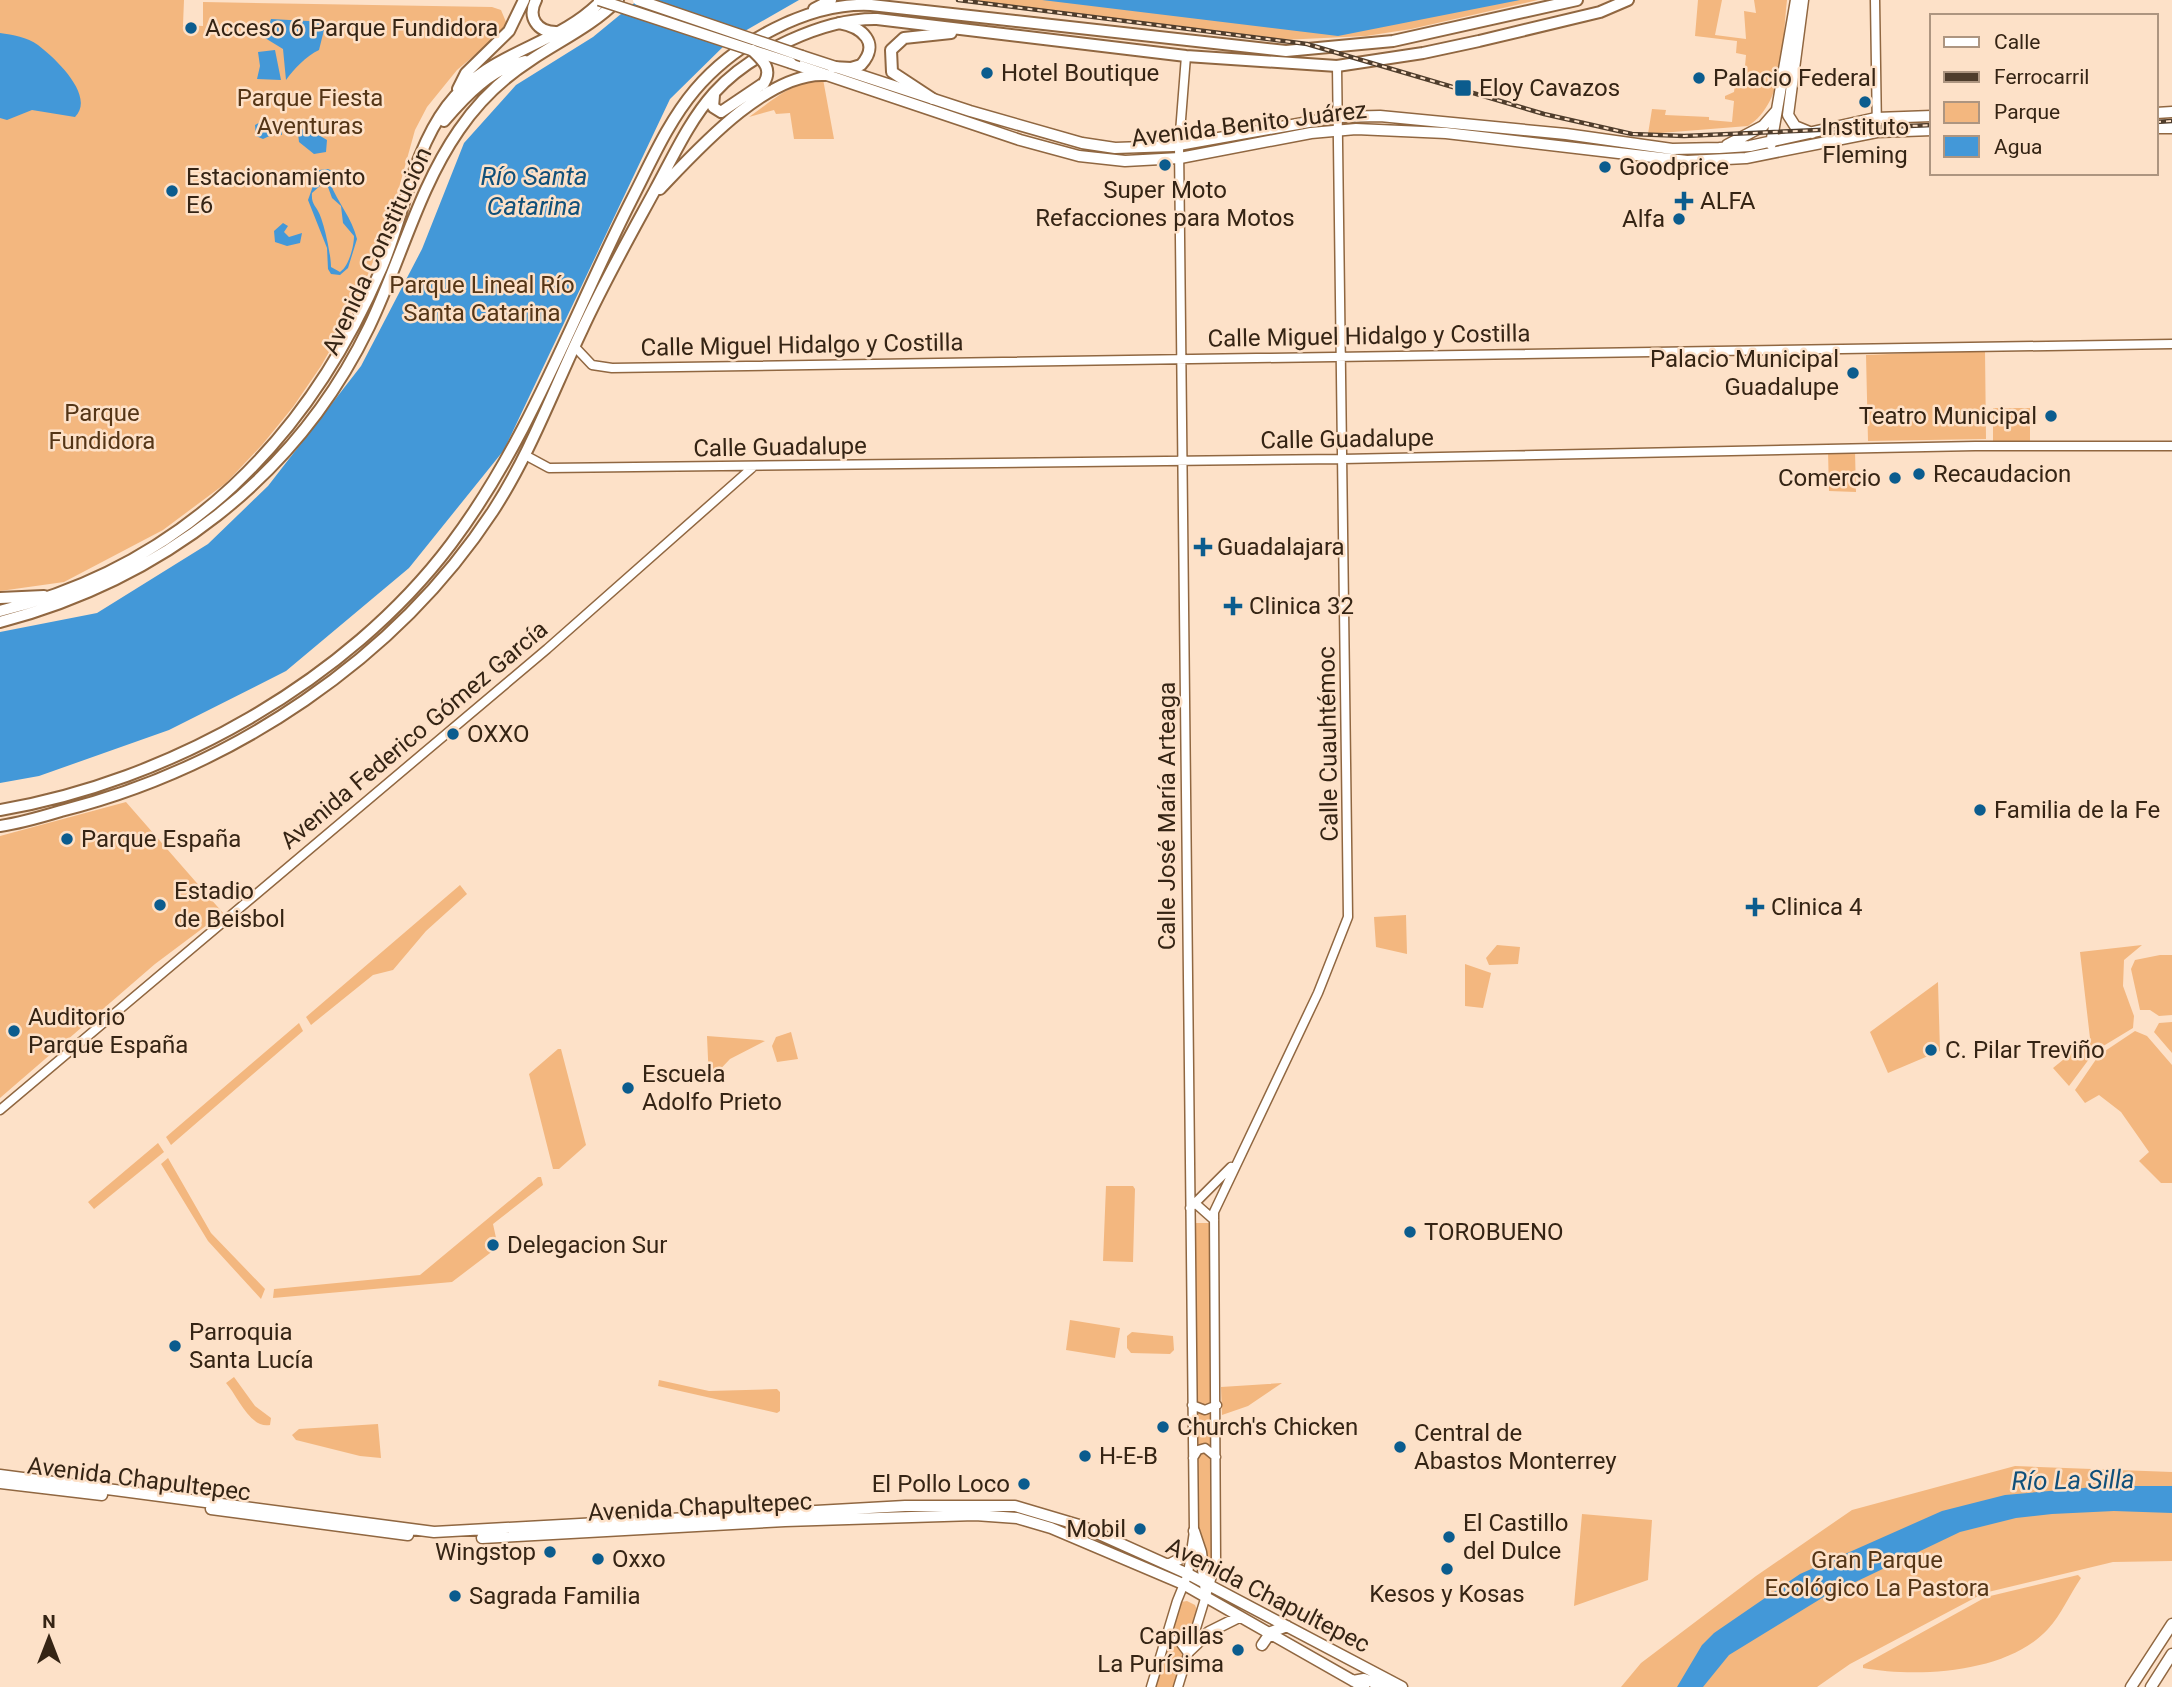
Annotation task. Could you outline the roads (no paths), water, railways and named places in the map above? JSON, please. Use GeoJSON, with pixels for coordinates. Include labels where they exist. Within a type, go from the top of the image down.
{"type":"FeatureCollection","features":[{"type":"Feature","properties":{"kind":"highway"},"geometry":{"type":"LineString","coordinates":[[456,95],[466,73],[509,31],[524,0]]}},
{"type":"Feature","properties":{"kind":"highway"},"geometry":{"type":"LineString","coordinates":[[536,0],[532,12],[535,24],[545,31],[558,32]]}},
{"type":"Feature","properties":{"kind":"highway","name":"Avenida Constitución"},"geometry":{"type":"LineString","coordinates":[[0,611],[51,596],[127,563],[180,530],[230,490],[275,444],[314,396],[362,314],[394,236],[418,162],[432,129],[456,95],[503,57],[558,32],[601,0]]}},
{"type":"Feature","properties":{"kind":"highway","name":"Avenida Constitución"},"geometry":{"type":"LineString","coordinates":[[0,622],[75,599],[152,562],[223,512],[285,453],[325,402],[359,346],[452,141],[489,94],[531,60],[580,31],[618,0]]}},
{"type":"Feature","properties":{"kind":"highway"},"geometry":{"type":"LineString","coordinates":[[1212,59],[1393,41],[1577,0]]}},
{"type":"Feature","properties":{"kind":"highway"},"geometry":{"type":"LineString","coordinates":[[0,826],[96,803],[172,775],[234,744],[287,711],[388,633],[454,562],[492,511],[525,455],[648,201],[697,115],[715,92],[748,65],[832,23],[877,19],[1212,59],[1337,66],[1423,54],[1600,12],[1628,0]]}},
{"type":"Feature","properties":{"kind":"highway"},"geometry":{"type":"LineString","coordinates":[[287,711],[291,703],[386,615],[438,561],[493,483],[519,439],[610,243],[681,109],[705,79],[733,55],[828,1]]}},
{"type":"Feature","properties":{"kind":"highway"},"geometry":{"type":"LineString","coordinates":[[807,15],[842,6],[871,5],[1286,51]]}},
{"type":"Feature","properties":{"kind":"highway"},"geometry":{"type":"LineString","coordinates":[[648,201],[721,127],[783,85],[810,75],[861,65],[867,57],[870,43],[860,30],[832,23]]}},
{"type":"Feature","properties":{"kind":"highway"},"geometry":{"type":"LineString","coordinates":[[933,99],[892,72],[891,50],[904,38],[971,31]]}},
{"type":"Feature","properties":{"kind":"highway"},"geometry":{"type":"LineString","coordinates":[[715,92],[713,107],[722,112],[764,83],[768,69],[752,50]]}},
{"type":"Feature","properties":{"kind":"highway"},"geometry":{"type":"LineString","coordinates":[[418,162],[442,123],[474,90],[510,65],[531,60]]}},
{"type":"Feature","properties":{"kind":"highway"},"geometry":{"type":"LineString","coordinates":[[519,439],[551,401]]}},
{"type":"Feature","properties":{"kind":"highway"},"geometry":{"type":"LineString","coordinates":[[0,598],[51,596]]}},
{"type":"Feature","properties":{"kind":"highway"},"geometry":{"type":"LineString","coordinates":[[345,651],[388,633]]}},
{"type":"Feature","properties":{"kind":"highway"},"geometry":{"type":"LineString","coordinates":[[0,810],[65,796],[153,767],[236,724],[333,662]]}},
{"type":"Feature","properties":{"kind":"main road","name":"Avenida Benito Juárez"},"geometry":{"type":"LineString","coordinates":[[601,0],[791,63],[933,99],[1082,143],[1115,148],[1180,145],[1337,117],[1411,118],[1672,149],[1719,148],[1772,142],[1876,118],[1930,116]]}},
{"type":"Feature","properties":{"kind":"main road","name":"Avenida Benito Juárez"},"geometry":{"type":"LineString","coordinates":[[638,0],[802,56],[829,71],[956,121],[1098,159],[1180,158],[1338,130],[1420,130],[1671,160],[1721,160],[1770,154],[1877,132],[1930,130]]}},
{"type":"Feature","properties":{"kind":"main road"},"geometry":{"type":"LineString","coordinates":[[1770,154],[1796,0]]}},
{"type":"Feature","properties":{"kind":"main road"},"geometry":{"type":"LineString","coordinates":[[1803,0],[1788,115],[1795,126],[1812,133]]}},
{"type":"Feature","properties":{"kind":"main road"},"geometry":{"type":"LineString","coordinates":[[1719,148],[1763,126],[1781,100]]}},
{"type":"Feature","properties":{"kind":"main road"},"geometry":{"type":"LineString","coordinates":[[956,121],[970,111]]}},
{"type":"Feature","properties":{"kind":"main road"},"geometry":{"type":"LineString","coordinates":[[1777,121],[1783,139],[1794,149]]}},
{"type":"Feature","properties":{"kind":"main road","name":"Avenida Chapultepec"},"geometry":{"type":"LineString","coordinates":[[0,1475],[434,1532],[968,1504],[1022,1507],[1079,1525],[1168,1565],[1207,1597],[1239,1617],[1364,1687]]}},
{"type":"Feature","properties":{"kind":"main road","name":"Avenida Chapultepec"},"geometry":{"type":"LineString","coordinates":[[0,1483],[434,1538],[506,1537],[785,1521],[975,1515],[1017,1518],[1051,1528],[1186,1579],[1207,1583],[1402,1687]]}},
{"type":"Feature","properties":{"kind":"main road"},"geometry":{"type":"LineString","coordinates":[[938,1517],[958,1511],[968,1504],[975,1515]]}},
{"type":"Feature","properties":{"kind":"main road"},"geometry":{"type":"LineString","coordinates":[[1051,1528],[1056,1525],[1075,1529],[1079,1525]]}},
{"type":"Feature","properties":{"kind":"main road"},"geometry":{"type":"LineString","coordinates":[[1194,1531],[1201,1552],[1207,1597]]}},
{"type":"Feature","properties":{"kind":"main road"},"geometry":{"type":"LineString","coordinates":[[1168,1565],[1193,1552]]}},
{"type":"Feature","properties":{"kind":"main road"},"geometry":{"type":"LineString","coordinates":[[1189,1652],[1209,1632],[1239,1617]]}},
{"type":"Feature","properties":{"kind":"main road"},"geometry":{"type":"LineString","coordinates":[[2132,1687],[2172,1624]]}},
{"type":"Feature","properties":{"kind":"main road"},"geometry":{"type":"LineString","coordinates":[[1262,1645],[1269,1634],[1287,1626]]}},
{"type":"Feature","properties":{"kind":"main road"},"geometry":{"type":"LineString","coordinates":[[2151,1687],[2172,1654]]}},
{"type":"Feature","properties":{"kind":"main road"},"geometry":{"type":"LineString","coordinates":[[1353,1681],[1364,1679],[1386,1687]]}},
{"type":"Feature","properties":{"kind":"street"},"geometry":{"type":"LineString","coordinates":[[1875,0],[1877,132]]}},
{"type":"Feature","properties":{"kind":"street","name":"Calle José María Arteaga"},"geometry":{"type":"LineString","coordinates":[[1151,1687],[1186,1579],[1193,1552],[1194,1531],[1193,1206],[1180,158],[1186,56]]}},
{"type":"Feature","properties":{"kind":"street","name":"Calle Cuauhtémoc"},"geometry":{"type":"LineString","coordinates":[[1217,1405],[1215,1208],[1318,993],[1348,917],[1337,66]]}},
{"type":"Feature","properties":{"kind":"street","name":"Calle Miguel Hidalgo y Costilla"},"geometry":{"type":"LineString","coordinates":[[575,347],[592,365],[605,368],[2172,344]]}},
{"type":"Feature","properties":{"kind":"street","name":"Calle Guadalupe"},"geometry":{"type":"LineString","coordinates":[[525,455],[548,468],[753,467],[1342,459],[1882,447],[2172,446]]}},
{"type":"Feature","properties":{"kind":"street","name":"Avenida Federico Gómez García"},"geometry":{"type":"LineString","coordinates":[[0,1110],[547,649],[753,467]]}},
{"type":"Feature","properties":{"kind":"street"},"geometry":{"type":"LineString","coordinates":[[1214,1220],[1193,1206],[1238,1160]]}},
{"type":"Feature","properties":{"kind":"street"},"geometry":{"type":"LineString","coordinates":[[1192,1405],[1205,1410],[1217,1405],[1217,1553],[1207,1583]]}},
{"type":"Feature","properties":{"kind":"street"},"geometry":{"type":"LineString","coordinates":[[1193,1458],[1198,1450],[1205,1448],[1217,1458]]}},
{"type":"Feature","properties":{"kind":"street"},"geometry":{"type":"LineString","coordinates":[[1178,1687],[1207,1597]]}},
{"type":"Feature","properties":{"kind":"street"},"geometry":{"type":"LineString","coordinates":[[1164,1646],[1172,1640],[1179,1641],[1189,1652]]}},
{"type":"Feature","properties":{"kind":"water","name":"Río Santa Catarina"},"geometry":{"type":"Polygon","coordinates":[[[638,0],[799,0],[731,39],[670,99],[504,450],[409,568],[286,671],[169,730],[39,776],[0,783],[0,632],[97,613],[208,544],[268,486],[361,366],[422,249],[464,143],[516,85],[593,37],[638,0]]]}},
{"type":"Feature","properties":{"kind":"water"},"geometry":{"type":"Polygon","coordinates":[[[1042,0],[1520,0],[1338,36],[1042,0]]]}},
{"type":"Feature","properties":{"kind":"water"},"geometry":{"type":"Polygon","coordinates":[[[271,19],[326,22],[319,50],[301,63],[286,80],[283,49],[265,38],[271,19]]]}},
{"type":"Feature","properties":{"kind":"water"},"geometry":{"type":"Polygon","coordinates":[[[0,33],[34,42],[63,68],[77,88],[80,99],[80,108],[75,117],[32,110],[7,120],[0,118],[0,33]]]}},
{"type":"Feature","properties":{"kind":"water"},"geometry":{"type":"Polygon","coordinates":[[[275,50],[281,80],[257,79],[260,66],[258,52],[275,50]]]}},
{"type":"Feature","properties":{"kind":"water"},"geometry":{"type":"Polygon","coordinates":[[[264,120],[277,130],[282,128],[282,135],[276,133],[263,139],[256,136],[255,125],[264,120]]]}},
{"type":"Feature","properties":{"kind":"water"},"geometry":{"type":"Polygon","coordinates":[[[305,127],[327,140],[326,152],[314,154],[299,142],[298,133],[305,127]]]}},
{"type":"Feature","properties":{"kind":"water"},"geometry":{"type":"Polygon","coordinates":[[[328,169],[337,173],[330,183],[357,239],[348,268],[340,275],[331,274],[328,269],[327,248],[308,200],[313,186],[321,181],[319,170],[328,169]],[[321,185],[312,193],[312,200],[323,224],[331,267],[340,272],[350,256],[354,236],[343,223],[341,206],[332,198],[328,187],[321,185]]]}},
{"type":"Feature","properties":{"kind":"water"},"geometry":{"type":"Polygon","coordinates":[[[283,223],[288,226],[284,232],[289,237],[302,233],[300,243],[287,246],[275,242],[274,231],[283,223]]]}},
{"type":"Feature","properties":{"kind":"water"},"geometry":{"type":"Polygon","coordinates":[[[2106,1486],[2172,1486],[2172,1513],[2114,1511],[2052,1514],[2016,1518],[1960,1532],[1822,1598],[1729,1655],[1703,1687],[1677,1687],[1702,1645],[1714,1633],[1800,1574],[1942,1511],[2005,1495],[2106,1486]]]}},
{"type":"Feature","properties":{"kind":"railway"},"geometry":{"type":"LineString","coordinates":[[958,0],[1307,44],[1544,114],[1632,134],[1684,136],[1930,125]]}},
{"type":"Feature","properties":{"kind":"railway"},"geometry":{"type":"LineString","coordinates":[[2158,122],[2172,121]]}},
{"type":"Feature","properties":{"kind":"place","name":"Acceso 6 Parque Fundidora"},"geometry":{"type":"Point","coordinates":[191,28]}},
{"type":"Feature","properties":{"kind":"place","name":"Hotel Boutique"},"geometry":{"type":"Point","coordinates":[987,73]}},
{"type":"Feature","properties":{"kind":"place","name":"Palacio Federal"},"geometry":{"type":"Point","coordinates":[1699,78]}},
{"type":"Feature","properties":{"kind":"place","name":"Eloy Cavazos"},"geometry":{"type":"Point","coordinates":[1463,88]}},
{"type":"Feature","properties":{"kind":"place","name":"Instituto Fleming"},"geometry":{"type":"Point","coordinates":[1865,102]}},
{"type":"Feature","properties":{"kind":"place","name":"Super Moto Refacciones para Motos"},"geometry":{"type":"Point","coordinates":[1165,165]}},
{"type":"Feature","properties":{"kind":"place","name":"Goodprice"},"geometry":{"type":"Point","coordinates":[1605,167]}},
{"type":"Feature","properties":{"kind":"place","name":"Estacionamiento E6"},"geometry":{"type":"Point","coordinates":[172,191]}},
{"type":"Feature","properties":{"kind":"place","name":"ALFA"},"geometry":{"type":"Point","coordinates":[1684,201]}},
{"type":"Feature","properties":{"kind":"place","name":"Alfa"},"geometry":{"type":"Point","coordinates":[1679,219]}},
{"type":"Feature","properties":{"kind":"place","name":"Palacio Municipal Guadalupe"},"geometry":{"type":"Point","coordinates":[1853,373]}},
{"type":"Feature","properties":{"kind":"place","name":"Teatro Municipal"},"geometry":{"type":"Point","coordinates":[2051,416]}},
{"type":"Feature","properties":{"kind":"place","name":"Recaudacion"},"geometry":{"type":"Point","coordinates":[1919,474]}},
{"type":"Feature","properties":{"kind":"place","name":"Comercio"},"geometry":{"type":"Point","coordinates":[1895,478]}},
{"type":"Feature","properties":{"kind":"place","name":"Guadalajara"},"geometry":{"type":"Point","coordinates":[1203,547]}},
{"type":"Feature","properties":{"kind":"place","name":"Clinica 32"},"geometry":{"type":"Point","coordinates":[1233,606]}},
{"type":"Feature","properties":{"kind":"place","name":"OXXO"},"geometry":{"type":"Point","coordinates":[453,734]}},
{"type":"Feature","properties":{"kind":"place","name":"Familia de la Fe"},"geometry":{"type":"Point","coordinates":[1980,810]}},
{"type":"Feature","properties":{"kind":"place","name":"Parque España"},"geometry":{"type":"Point","coordinates":[67,839]}},
{"type":"Feature","properties":{"kind":"place","name":"Estadio de Beisbol"},"geometry":{"type":"Point","coordinates":[160,905]}},
{"type":"Feature","properties":{"kind":"place","name":"Clinica 4"},"geometry":{"type":"Point","coordinates":[1755,907]}},
{"type":"Feature","properties":{"kind":"place","name":"Auditorio Parque España"},"geometry":{"type":"Point","coordinates":[14,1031]}},
{"type":"Feature","properties":{"kind":"place","name":"C. Pilar Treviño"},"geometry":{"type":"Point","coordinates":[1931,1050]}},
{"type":"Feature","properties":{"kind":"place","name":"Escuela Adolfo Prieto"},"geometry":{"type":"Point","coordinates":[628,1088]}},
{"type":"Feature","properties":{"kind":"place","name":"TOROBUENO"},"geometry":{"type":"Point","coordinates":[1410,1232]}},
{"type":"Feature","properties":{"kind":"place","name":"Delegacion Sur"},"geometry":{"type":"Point","coordinates":[493,1245]}},
{"type":"Feature","properties":{"kind":"place","name":"Parroquia Santa Lucía"},"geometry":{"type":"Point","coordinates":[175,1346]}},
{"type":"Feature","properties":{"kind":"place","name":"Church's Chicken"},"geometry":{"type":"Point","coordinates":[1163,1427]}},
{"type":"Feature","properties":{"kind":"place","name":"Central de Abastos Monterrey"},"geometry":{"type":"Point","coordinates":[1400,1447]}},
{"type":"Feature","properties":{"kind":"place","name":"H-E-B"},"geometry":{"type":"Point","coordinates":[1085,1456]}},
{"type":"Feature","properties":{"kind":"place","name":"El Pollo Loco"},"geometry":{"type":"Point","coordinates":[1024,1484]}},
{"type":"Feature","properties":{"kind":"place","name":"Mobil"},"geometry":{"type":"Point","coordinates":[1140,1529]}},
{"type":"Feature","properties":{"kind":"place","name":"El Castillo del Dulce"},"geometry":{"type":"Point","coordinates":[1449,1537]}},
{"type":"Feature","properties":{"kind":"place","name":"Wingstop"},"geometry":{"type":"Point","coordinates":[550,1552]}},
{"type":"Feature","properties":{"kind":"place","name":"Oxxo"},"geometry":{"type":"Point","coordinates":[598,1559]}},
{"type":"Feature","properties":{"kind":"place","name":"Kesos y Kosas"},"geometry":{"type":"Point","coordinates":[1447,1569]}},
{"type":"Feature","properties":{"kind":"place","name":"Sagrada Familia"},"geometry":{"type":"Point","coordinates":[455,1596]}},
{"type":"Feature","properties":{"kind":"place","name":"Capillas La Purísima"},"geometry":{"type":"Point","coordinates":[1238,1650]}},
{"type":"Feature","properties":{"kind":"park label","name":"Parque Fiesta Aventuras"},"geometry":{"type":"Point","coordinates":[310,112]}},
{"type":"Feature","properties":{"kind":"park label","name":"Parque Lineal Río Santa Catarina"},"geometry":{"type":"Point","coordinates":[482,299]}},
{"type":"Feature","properties":{"kind":"park label","name":"Parque Fundidora"},"geometry":{"type":"Point","coordinates":[102,427]}},
{"type":"Feature","properties":{"kind":"park label","name":"Gran Parque Ecológico La Pastora"},"geometry":{"type":"Point","coordinates":[1877,1574]}},
{"type":"Feature","properties":{"kind":"water label","name":"Río La Silla"},"geometry":{"type":"Point","coordinates":[2073,1480]}}]}
